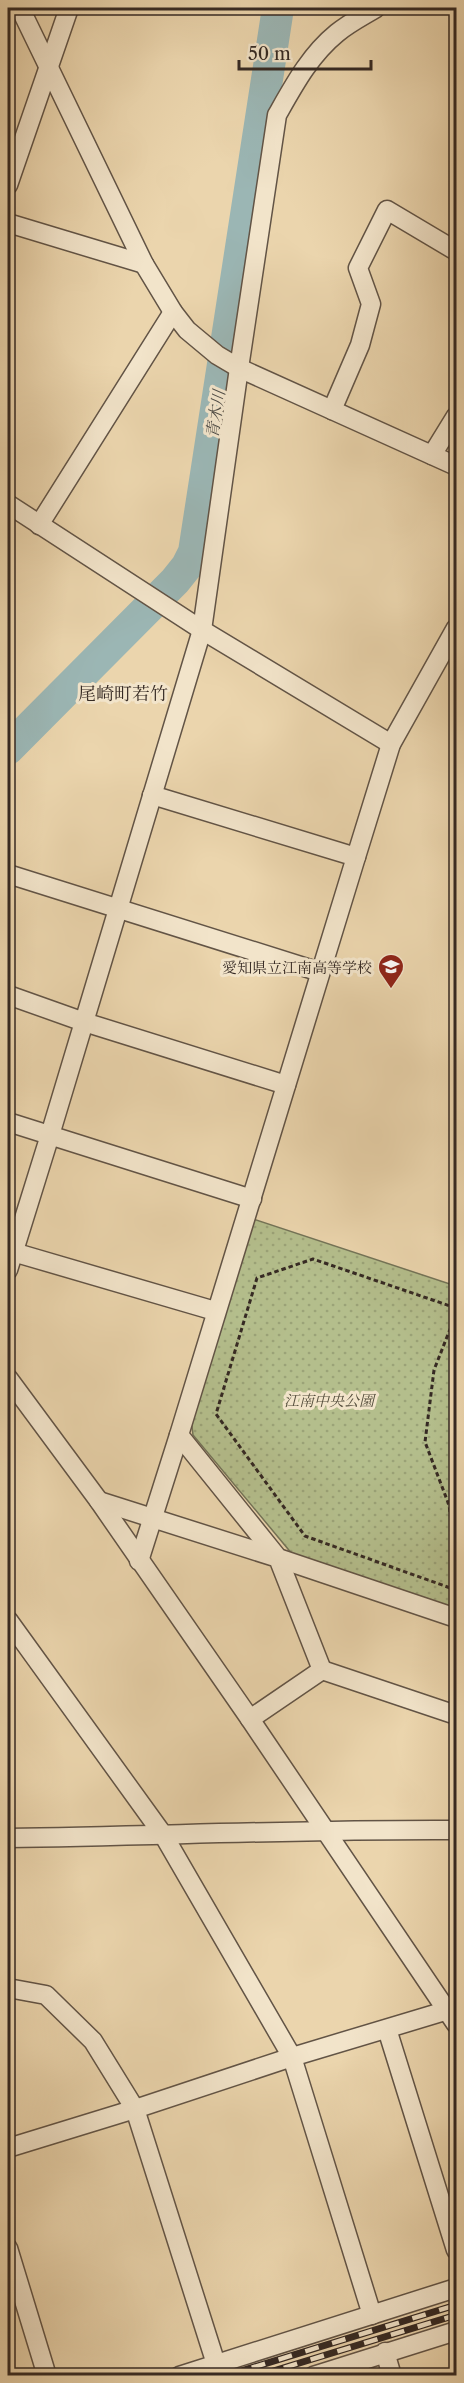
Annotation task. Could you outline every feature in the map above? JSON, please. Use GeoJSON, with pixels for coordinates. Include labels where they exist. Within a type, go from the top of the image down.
{"type":"FeatureCollection","features":[{"type":"Feature","properties":{"kind":"street"},"geometry":{"type":"LineString","coordinates":[[20,8],[144,264],[173,312],[187,330],[229,363],[456,466]]}},
{"type":"Feature","properties":{"kind":"street"},"geometry":{"type":"LineString","coordinates":[[8,185],[69,8]]}},
{"type":"Feature","properties":{"kind":"street"},"geometry":{"type":"LineString","coordinates":[[215,1311],[10,1261],[202,630],[229,363],[277,115],[314,55],[338,32],[376,8]]}},
{"type":"Feature","properties":{"kind":"street"},"geometry":{"type":"LineString","coordinates":[[332,410],[360,345],[371,303],[358,268],[387,210],[456,250]]}},
{"type":"Feature","properties":{"kind":"street"},"geometry":{"type":"LineString","coordinates":[[8,223],[144,264]]}},
{"type":"Feature","properties":{"kind":"street"},"geometry":{"type":"LineString","coordinates":[[39,525],[173,312]]}},
{"type":"Feature","properties":{"kind":"street"},"geometry":{"type":"LineString","coordinates":[[432,455],[456,416]]}},
{"type":"Feature","properties":{"kind":"street"},"geometry":{"type":"LineString","coordinates":[[8,504],[202,630],[391,744]]}},
{"type":"Feature","properties":{"kind":"street"},"geometry":{"type":"LineString","coordinates":[[139,1562],[391,744],[456,627]]}},
{"type":"Feature","properties":{"kind":"street"},"geometry":{"type":"LineString","coordinates":[[152,795],[356,857]]}},
{"type":"Feature","properties":{"kind":"street"},"geometry":{"type":"LineString","coordinates":[[8,874],[320,972]]}},
{"type":"Feature","properties":{"kind":"street"},"geometry":{"type":"LineString","coordinates":[[8,995],[84,1022],[286,1085]]}},
{"type":"Feature","properties":{"kind":"street"},"geometry":{"type":"LineString","coordinates":[[8,1122],[252,1199]]}},
{"type":"Feature","properties":{"kind":"street"},"geometry":{"type":"LineString","coordinates":[[8,1378],[99,1501],[453,2014],[387,2029],[292,2057],[8,2148]]}},
{"type":"Feature","properties":{"kind":"street"},"geometry":{"type":"LineString","coordinates":[[179,1435],[278,1558],[322,1670],[456,1715]]}},
{"type":"Feature","properties":{"kind":"street"},"geometry":{"type":"LineString","coordinates":[[99,1501],[456,1618]]}},
{"type":"Feature","properties":{"kind":"street"},"geometry":{"type":"LineString","coordinates":[[8,1620],[164,1836],[292,2057],[372,2315]]}},
{"type":"Feature","properties":{"kind":"street"},"geometry":{"type":"LineString","coordinates":[[250,1719],[322,1670]]}},
{"type":"Feature","properties":{"kind":"street"},"geometry":{"type":"LineString","coordinates":[[8,1838],[164,1836],[325,1830],[456,1830]]}},
{"type":"Feature","properties":{"kind":"street"},"geometry":{"type":"LineString","coordinates":[[8,1988],[46,1995],[93,2041],[135,2109],[216,2364]]}},
{"type":"Feature","properties":{"kind":"street"},"geometry":{"type":"LineString","coordinates":[[387,2029],[456,2250]]}},
{"type":"Feature","properties":{"kind":"street"},"geometry":{"type":"LineString","coordinates":[[8,2248],[47,2376]]}},
{"type":"Feature","properties":{"kind":"street"},"geometry":{"type":"LineString","coordinates":[[179,2376],[456,2288]]}},
{"type":"Feature","properties":{"kind":"street"},"geometry":{"type":"LineString","coordinates":[[313,2376],[456,2331]]}},
{"type":"Feature","properties":{"kind":"street"},"geometry":{"type":"LineString","coordinates":[[385,2352],[392,2376]]}},
{"type":"Feature","properties":{"kind":"path"},"geometry":{"type":"LineString","coordinates":[[456,1308],[313,1259],[257,1278],[216,1414],[305,1536],[456,1590]]}},
{"type":"Feature","properties":{"kind":"path"},"geometry":{"type":"LineString","coordinates":[[456,1314],[434,1370],[425,1442],[449,1505],[456,1558]]}},
{"type":"Feature","properties":{"kind":"green space","name":"江南中央公園"},"geometry":{"type":"Polygon","coordinates":[[[253,1219],[456,1286],[456,1610],[293,1555],[193,1435],[191,1418],[253,1219]]]}},
{"type":"Feature","properties":{"kind":"waterway","name":"青木川"},"geometry":{"type":"LineString","coordinates":[[8,749],[175,581],[187,566],[194,552],[278,8]]}},
{"type":"Feature","properties":{"kind":"railway"},"geometry":{"type":"LineString","coordinates":[[225,2376],[456,2305]]}},
{"type":"Feature","properties":{"kind":"railway"},"geometry":{"type":"LineString","coordinates":[[257,2376],[456,2315]]}},
{"type":"Feature","properties":{"kind":"place","name":"愛知県立江南高等学校"},"geometry":{"type":"Point","coordinates":[391,990]}},
{"type":"Feature","properties":{"kind":"district","name":"尾崎町若竹"},"geometry":{"type":"Point","coordinates":[123,694]}}]}
